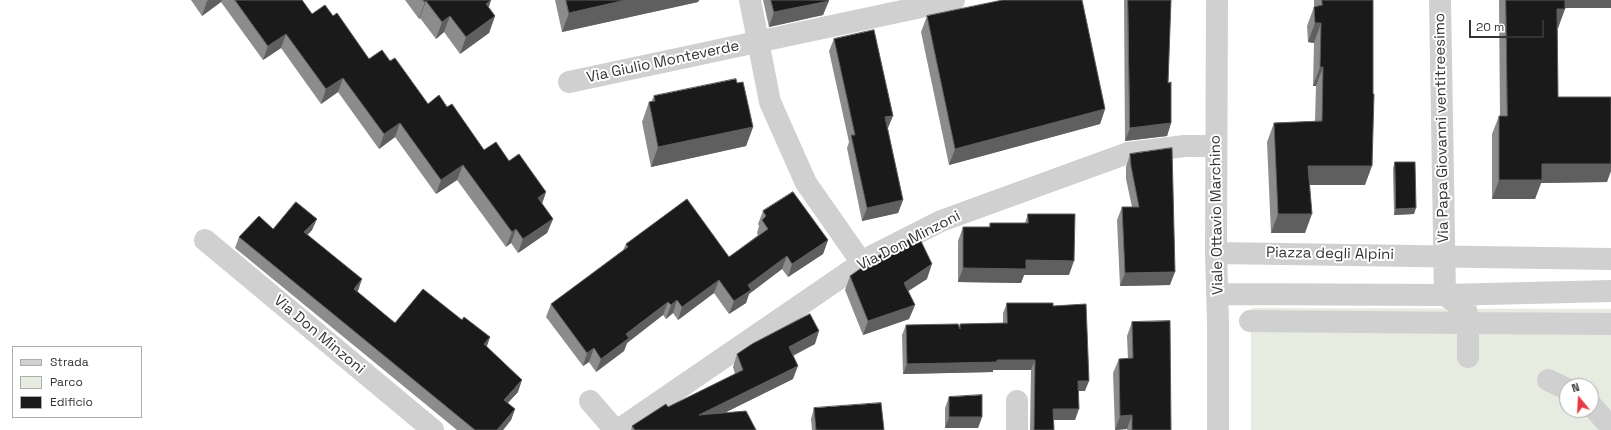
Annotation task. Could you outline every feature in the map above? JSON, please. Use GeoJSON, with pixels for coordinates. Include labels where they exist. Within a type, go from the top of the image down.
{"type":"FeatureCollection","features":[{"type":"Feature","properties":{"kind":"street","name":"Via Giulio Monteverde"},"geometry":{"type":"LineString","coordinates":[[750,0],[770,102],[806,183],[867,259]]}},
{"type":"Feature","properties":{"kind":"street","name":"Via Giulio Monteverde"},"geometry":{"type":"LineString","coordinates":[[569,82],[954,0]]}},
{"type":"Feature","properties":{"kind":"street","name":"Viale Ottavio Marchino"},"geometry":{"type":"LineString","coordinates":[[1216,0],[1218,430]]}},
{"type":"Feature","properties":{"kind":"street","name":"Via Papa Giovanni ventitreesimo"},"geometry":{"type":"LineString","coordinates":[[1440,0],[1444,256]]}},
{"type":"Feature","properties":{"kind":"street","name":"Via Don Minzoni"},"geometry":{"type":"LineString","coordinates":[[616,430],[867,259],[941,221],[1128,153],[1185,146],[1216,146]]}},
{"type":"Feature","properties":{"kind":"street","name":"Via Don Minzoni"},"geometry":{"type":"LineString","coordinates":[[204,240],[432,430]]}},
{"type":"Feature","properties":{"kind":"street","name":"Piazza degli Alpini"},"geometry":{"type":"LineString","coordinates":[[1216,253],[1611,259]]}},
{"type":"Feature","properties":{"kind":"street"},"geometry":{"type":"LineString","coordinates":[[1444,256],[1445,295]]}},
{"type":"Feature","properties":{"kind":"street"},"geometry":{"type":"LineString","coordinates":[[1217,294],[1445,295],[1611,292]]}},
{"type":"Feature","properties":{"kind":"street"},"geometry":{"type":"LineString","coordinates":[[1445,295],[1466,310],[1468,323],[1468,357]]}},
{"type":"Feature","properties":{"kind":"street"},"geometry":{"type":"LineString","coordinates":[[1250,322],[1611,324]]}},
{"type":"Feature","properties":{"kind":"street"},"geometry":{"type":"LineString","coordinates":[[1548,380],[1559,385]]}},
{"type":"Feature","properties":{"kind":"street"},"geometry":{"type":"LineString","coordinates":[[590,401],[616,430]]}},
{"type":"Feature","properties":{"kind":"street"},"geometry":{"type":"LineString","coordinates":[[1017,401],[1017,430]]}},
{"type":"Feature","properties":{"kind":"street"},"geometry":{"type":"LineString","coordinates":[[1599,415],[1611,428]]}},
{"type":"Feature","properties":{"kind":"green space"},"geometry":{"type":"Polygon","coordinates":[[[1251,308],[1611,309],[1611,430],[1251,430],[1251,308]]]}},
{"type":"Feature","properties":{"kind":"building"},"geometry":{"type":"Polygon","coordinates":[[[235,0],[302,0],[312,14],[325,5],[333,16],[337,13],[369,59],[382,50],[390,61],[395,58],[428,104],[439,95],[447,107],[452,104],[484,150],[496,142],[509,161],[519,154],[546,192],[538,198],[553,219],[523,239],[516,229],[512,232],[463,165],[441,180],[400,123],[384,134],[343,78],[326,89],[286,34],[268,46],[235,0]]]}},
{"type":"Feature","properties":{"kind":"building"},"geometry":{"type":"Polygon","coordinates":[[[423,0],[491,0],[486,4],[495,16],[466,37],[450,16],[442,22],[426,1],[425,2],[423,0]]]}},
{"type":"Feature","properties":{"kind":"building"},"geometry":{"type":"Polygon","coordinates":[[[566,0],[626,0],[569,13],[566,0]]]}},
{"type":"Feature","properties":{"kind":"building"},"geometry":{"type":"Polygon","coordinates":[[[771,0],[828,0],[829,1],[774,12],[771,0]]]}},
{"type":"Feature","properties":{"kind":"building"},"geometry":{"type":"Polygon","coordinates":[[[1003,0],[1082,0],[1105,109],[955,149],[927,16],[1003,0]]]}},
{"type":"Feature","properties":{"kind":"building"},"geometry":{"type":"Polygon","coordinates":[[[1128,0],[1171,0],[1168,83],[1171,82],[1171,123],[1130,128],[1128,0]]]}},
{"type":"Feature","properties":{"kind":"building"},"geometry":{"type":"Polygon","coordinates":[[[1322,0],[1373,0],[1374,94],[1372,166],[1308,166],[1312,214],[1278,214],[1274,123],[1322,121],[1323,67],[1320,67],[1321,23],[1315,23],[1314,7],[1322,5],[1322,0]]]}},
{"type":"Feature","properties":{"kind":"building"},"geometry":{"type":"Polygon","coordinates":[[[1506,0],[1565,0],[1565,9],[1557,9],[1558,97],[1611,97],[1611,164],[1542,164],[1542,180],[1499,180],[1499,116],[1507,116],[1506,0]]]}},
{"type":"Feature","properties":{"kind":"building"},"geometry":{"type":"Polygon","coordinates":[[[874,30],[893,116],[885,117],[903,200],[867,208],[851,135],[855,135],[834,39],[874,30]]]}},
{"type":"Feature","properties":{"kind":"building"},"geometry":{"type":"Polygon","coordinates":[[[736,79],[737,83],[743,82],[753,127],[658,147],[649,102],[655,101],[654,96],[736,79]]]}},
{"type":"Feature","properties":{"kind":"building"},"geometry":{"type":"Polygon","coordinates":[[[1172,148],[1175,272],[1125,273],[1122,207],[1139,207],[1130,154],[1172,148]]]}},
{"type":"Feature","properties":{"kind":"building"},"geometry":{"type":"Polygon","coordinates":[[[1395,162],[1415,162],[1416,208],[1396,209],[1395,162]]]}},
{"type":"Feature","properties":{"kind":"building"},"geometry":{"type":"Polygon","coordinates":[[[793,192],[828,240],[792,264],[787,256],[748,285],[751,290],[734,301],[719,280],[682,307],[677,300],[671,305],[668,302],[626,334],[629,338],[601,359],[594,348],[587,353],[551,304],[628,247],[626,244],[687,199],[729,257],[768,229],[762,220],[766,216],[763,211],[793,192]]]}},
{"type":"Feature","properties":{"kind":"building"},"geometry":{"type":"Polygon","coordinates":[[[296,202],[317,219],[304,232],[362,279],[354,289],[395,323],[423,289],[462,320],[464,317],[490,337],[484,344],[522,380],[504,400],[515,409],[497,430],[475,430],[239,237],[259,216],[273,229],[296,202]]]}},
{"type":"Feature","properties":{"kind":"building"},"geometry":{"type":"Polygon","coordinates":[[[1028,214],[1075,214],[1074,261],[1026,260],[1026,269],[963,268],[963,227],[990,227],[990,223],[1028,223],[1028,214]]]}},
{"type":"Feature","properties":{"kind":"building"},"geometry":{"type":"Polygon","coordinates":[[[918,235],[932,264],[904,283],[915,305],[868,321],[850,276],[884,252],[918,235]]]}},
{"type":"Feature","properties":{"kind":"building"},"geometry":{"type":"Polygon","coordinates":[[[1007,303],[1053,303],[1053,306],[1086,304],[1089,381],[1078,381],[1079,409],[1053,409],[1054,430],[1034,430],[1035,360],[907,364],[906,325],[958,324],[960,329],[960,324],[1007,323],[1007,303]]]}},
{"type":"Feature","properties":{"kind":"building"},"geometry":{"type":"Polygon","coordinates":[[[810,314],[819,331],[789,347],[798,366],[699,415],[746,411],[756,430],[635,430],[632,426],[666,404],[668,407],[743,370],[737,354],[752,344],[810,314]]]}},
{"type":"Feature","properties":{"kind":"building"},"geometry":{"type":"Polygon","coordinates":[[[1170,321],[1171,430],[1132,430],[1132,415],[1120,416],[1119,359],[1133,358],[1132,322],[1170,321]]]}},
{"type":"Feature","properties":{"kind":"building"},"geometry":{"type":"Polygon","coordinates":[[[982,395],[982,417],[949,417],[949,397],[982,395]]]}},
{"type":"Feature","properties":{"kind":"building"},"geometry":{"type":"Polygon","coordinates":[[[881,403],[884,430],[816,430],[814,408],[881,403]]]}}]}
